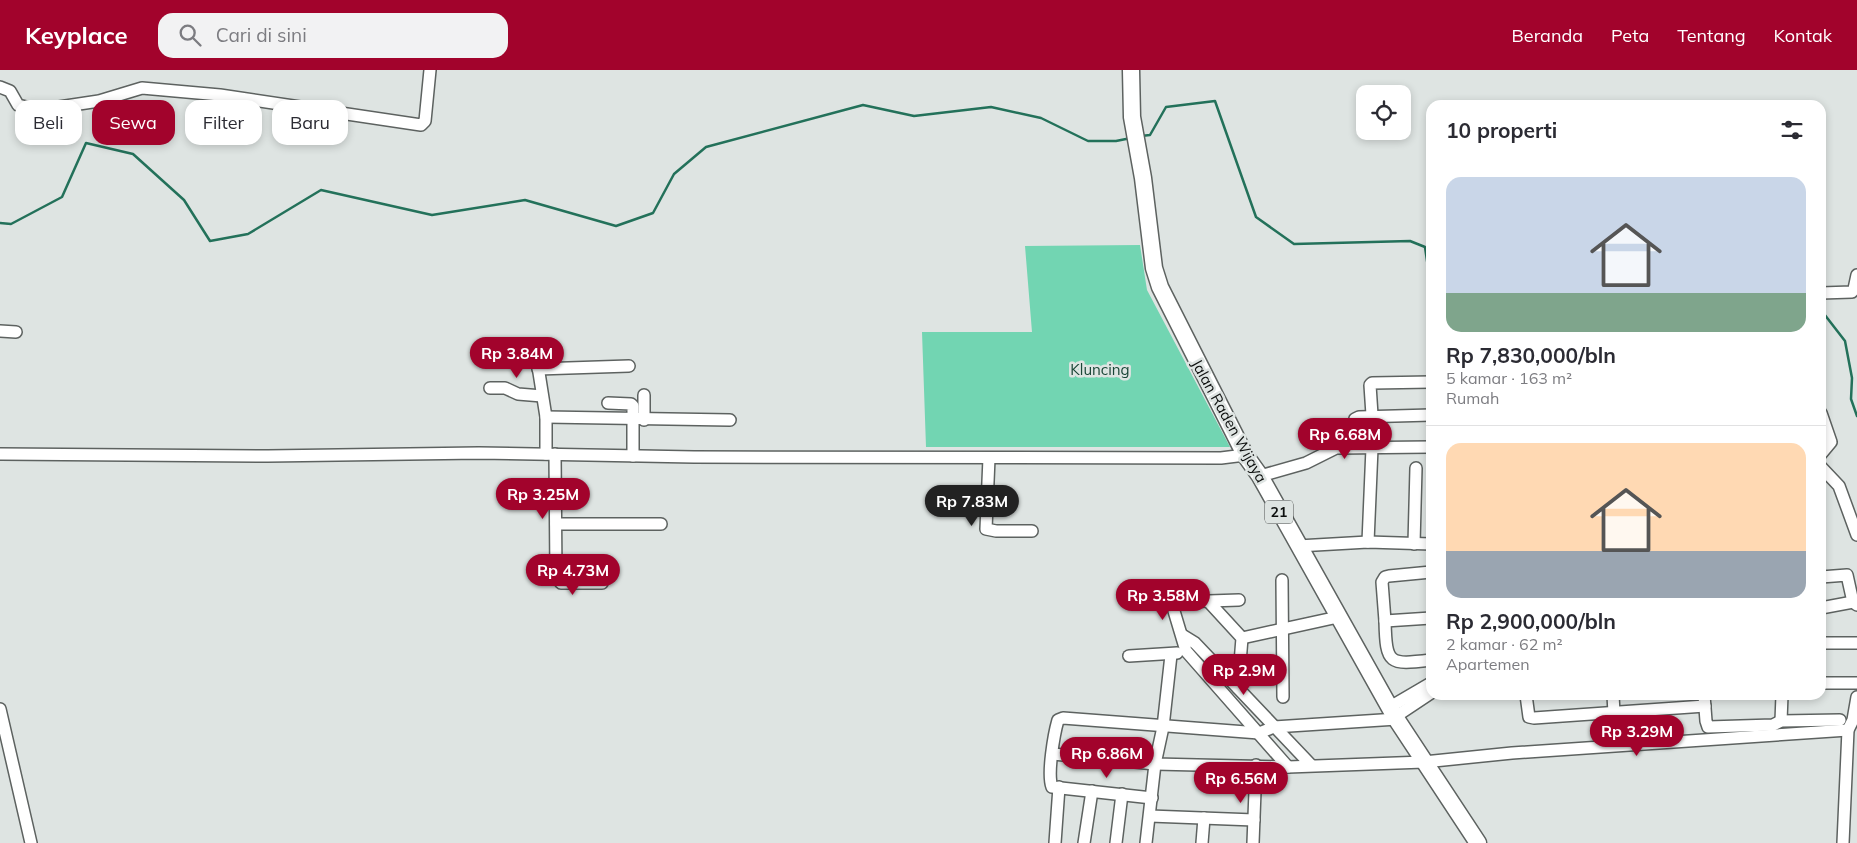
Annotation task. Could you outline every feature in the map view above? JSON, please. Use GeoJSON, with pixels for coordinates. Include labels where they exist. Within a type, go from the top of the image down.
{"type":"FeatureCollection","features":[{"type":"Feature","properties":{"kind":"highway","name":"Jalan Raden Wijaya"},"geometry":{"type":"LineString","coordinates":[[1131,70],[1134,133],[1140,158],[1154,268],[1160,287],[1245,455],[1260,476],[1394,714],[1478,843]]}},
{"type":"Feature","properties":{"kind":"street"},"geometry":{"type":"LineString","coordinates":[[0,87],[10,91],[18,105],[39,110],[99,101],[142,88],[220,95],[421,125],[426,121],[430,70]]}},
{"type":"Feature","properties":{"kind":"street"},"geometry":{"type":"LineString","coordinates":[[1826,293],[1852,292],[1857,275]]}},
{"type":"Feature","properties":{"kind":"street"},"geometry":{"type":"LineString","coordinates":[[0,331],[16,332]]}},
{"type":"Feature","properties":{"kind":"street"},"geometry":{"type":"LineString","coordinates":[[602,583],[559,582],[556,574],[556,524],[551,454],[538,364],[629,366]]}},
{"type":"Feature","properties":{"kind":"street"},"geometry":{"type":"LineString","coordinates":[[1372,415],[1370,385],[1372,383],[1426,382]]}},
{"type":"Feature","properties":{"kind":"street"},"geometry":{"type":"LineString","coordinates":[[490,388],[505,388],[518,394],[542,396]]}},
{"type":"Feature","properties":{"kind":"street"},"geometry":{"type":"LineString","coordinates":[[633,456],[644,395]]}},
{"type":"Feature","properties":{"kind":"street"},"geometry":{"type":"LineString","coordinates":[[608,403],[632,405],[639,420]]}},
{"type":"Feature","properties":{"kind":"street"},"geometry":{"type":"LineString","coordinates":[[1358,446],[1356,419],[1359,417],[1372,415],[1426,415]]}},
{"type":"Feature","properties":{"kind":"street"},"geometry":{"type":"LineString","coordinates":[[546,418],[730,420]]}},
{"type":"Feature","properties":{"kind":"street"},"geometry":{"type":"LineString","coordinates":[[1826,433],[1831,442],[1826,448]]}},
{"type":"Feature","properties":{"kind":"street"},"geometry":{"type":"LineString","coordinates":[[1260,476],[1306,463],[1336,448],[1358,446],[1372,448],[1426,447]]}},
{"type":"Feature","properties":{"kind":"street"},"geometry":{"type":"LineString","coordinates":[[1368,542],[1372,448]]}},
{"type":"Feature","properties":{"kind":"street"},"geometry":{"type":"LineString","coordinates":[[0,454],[268,456],[479,453],[989,458],[1221,458],[1245,455]]}},
{"type":"Feature","properties":{"kind":"street"},"geometry":{"type":"LineString","coordinates":[[989,458],[986,529],[996,532],[1032,531]]}},
{"type":"Feature","properties":{"kind":"street"},"geometry":{"type":"LineString","coordinates":[[1414,544],[1416,468]]}},
{"type":"Feature","properties":{"kind":"street"},"geometry":{"type":"LineString","coordinates":[[1826,472],[1839,486],[1857,535]]}},
{"type":"Feature","properties":{"kind":"street"},"geometry":{"type":"LineString","coordinates":[[556,524],[662,524]]}},
{"type":"Feature","properties":{"kind":"street"},"geometry":{"type":"LineString","coordinates":[[1298,546],[1368,542],[1426,544]]}},
{"type":"Feature","properties":{"kind":"street"},"geometry":{"type":"LineString","coordinates":[[1426,573],[1385,577],[1382,582],[1385,647],[1389,656],[1394,660],[1408,663],[1426,661]]}},
{"type":"Feature","properties":{"kind":"street"},"geometry":{"type":"LineString","coordinates":[[1826,577],[1847,575],[1855,604],[1826,607]]}},
{"type":"Feature","properties":{"kind":"street"},"geometry":{"type":"LineString","coordinates":[[1282,580],[1283,697]]}},
{"type":"Feature","properties":{"kind":"street"},"geometry":{"type":"LineString","coordinates":[[1239,600],[1179,602],[1174,605],[1174,612],[1182,635],[1288,767]]}},
{"type":"Feature","properties":{"kind":"street"},"geometry":{"type":"LineString","coordinates":[[1208,601],[1242,638],[1238,688]]}},
{"type":"Feature","properties":{"kind":"street"},"geometry":{"type":"LineString","coordinates":[[1242,638],[1338,617]]}},
{"type":"Feature","properties":{"kind":"street"},"geometry":{"type":"LineString","coordinates":[[1385,621],[1426,618]]}},
{"type":"Feature","properties":{"kind":"street"},"geometry":{"type":"LineString","coordinates":[[1826,643],[1857,643]]}},
{"type":"Feature","properties":{"kind":"street"},"geometry":{"type":"LineString","coordinates":[[1129,656],[1171,655],[1191,647]]}},
{"type":"Feature","properties":{"kind":"street"},"geometry":{"type":"LineString","coordinates":[[1191,647],[1238,688],[1311,765]]}},
{"type":"Feature","properties":{"kind":"street"},"geometry":{"type":"LineString","coordinates":[[1146,843],[1155,764],[1163,727],[1171,655]]}},
{"type":"Feature","properties":{"kind":"street"},"geometry":{"type":"LineString","coordinates":[[1826,684],[1857,683]]}},
{"type":"Feature","properties":{"kind":"street"},"geometry":{"type":"LineString","coordinates":[[1152,798],[1059,788],[1051,785],[1053,754],[1058,722],[1061,718],[1259,733],[1274,727],[1394,714],[1426,691]]}},
{"type":"Feature","properties":{"kind":"street"},"geometry":{"type":"LineString","coordinates":[[1843,843],[1852,723],[1857,697]]}},
{"type":"Feature","properties":{"kind":"street"},"geometry":{"type":"LineString","coordinates":[[1527,700],[1529,717],[1534,718],[1692,707],[1704,700],[1708,727],[1773,725],[1781,721],[1840,720]]}},
{"type":"Feature","properties":{"kind":"street"},"geometry":{"type":"LineString","coordinates":[[1613,700],[1614,713]]}},
{"type":"Feature","properties":{"kind":"street"},"geometry":{"type":"LineString","coordinates":[[1691,700],[1692,707]]}},
{"type":"Feature","properties":{"kind":"street"},"geometry":{"type":"LineString","coordinates":[[1781,721],[1782,700]]}},
{"type":"Feature","properties":{"kind":"street"},"geometry":{"type":"LineString","coordinates":[[0,709],[31,843]]}},
{"type":"Feature","properties":{"kind":"street"},"geometry":{"type":"LineString","coordinates":[[1053,754],[1155,764],[1288,767],[1424,762],[1512,752],[1852,723]]}},
{"type":"Feature","properties":{"kind":"street"},"geometry":{"type":"LineString","coordinates":[[1253,843],[1256,766]]}},
{"type":"Feature","properties":{"kind":"street"},"geometry":{"type":"LineString","coordinates":[[1055,843],[1059,788]]}},
{"type":"Feature","properties":{"kind":"street"},"geometry":{"type":"LineString","coordinates":[[1084,843],[1092,791]]}},
{"type":"Feature","properties":{"kind":"street"},"geometry":{"type":"LineString","coordinates":[[1116,843],[1122,794]]}},
{"type":"Feature","properties":{"kind":"street"},"geometry":{"type":"LineString","coordinates":[[1150,816],[1254,820]]}},
{"type":"Feature","properties":{"kind":"street"},"geometry":{"type":"LineString","coordinates":[[1202,843],[1204,818]]}},
{"type":"Feature","properties":{"kind":"green space","name":"Kluncing"},"geometry":{"type":"Polygon","coordinates":[[[1140,245],[1147,290],[1230,447],[926,447],[922,332],[1032,332],[1025,246],[1140,245]]]}},
{"type":"Feature","properties":{"kind":"waterway"},"geometry":{"type":"LineString","coordinates":[[1141,136],[1150,135],[1166,107],[1215,101],[1256,217],[1294,244],[1410,241],[1425,247],[1426,254]]}},
{"type":"Feature","properties":{"kind":"waterway"},"geometry":{"type":"LineString","coordinates":[[0,223],[11,224],[62,197],[86,143],[133,154],[184,200],[210,241],[248,234],[321,190],[432,215],[525,200],[616,226],[653,213],[674,174],[706,147],[863,105],[914,116],[991,107],[1041,118],[1088,141],[1116,141],[1131,138]]}},
{"type":"Feature","properties":{"kind":"waterway"},"geometry":{"type":"LineString","coordinates":[[1826,316],[1845,341],[1852,378],[1851,399],[1857,416]]}}]}
